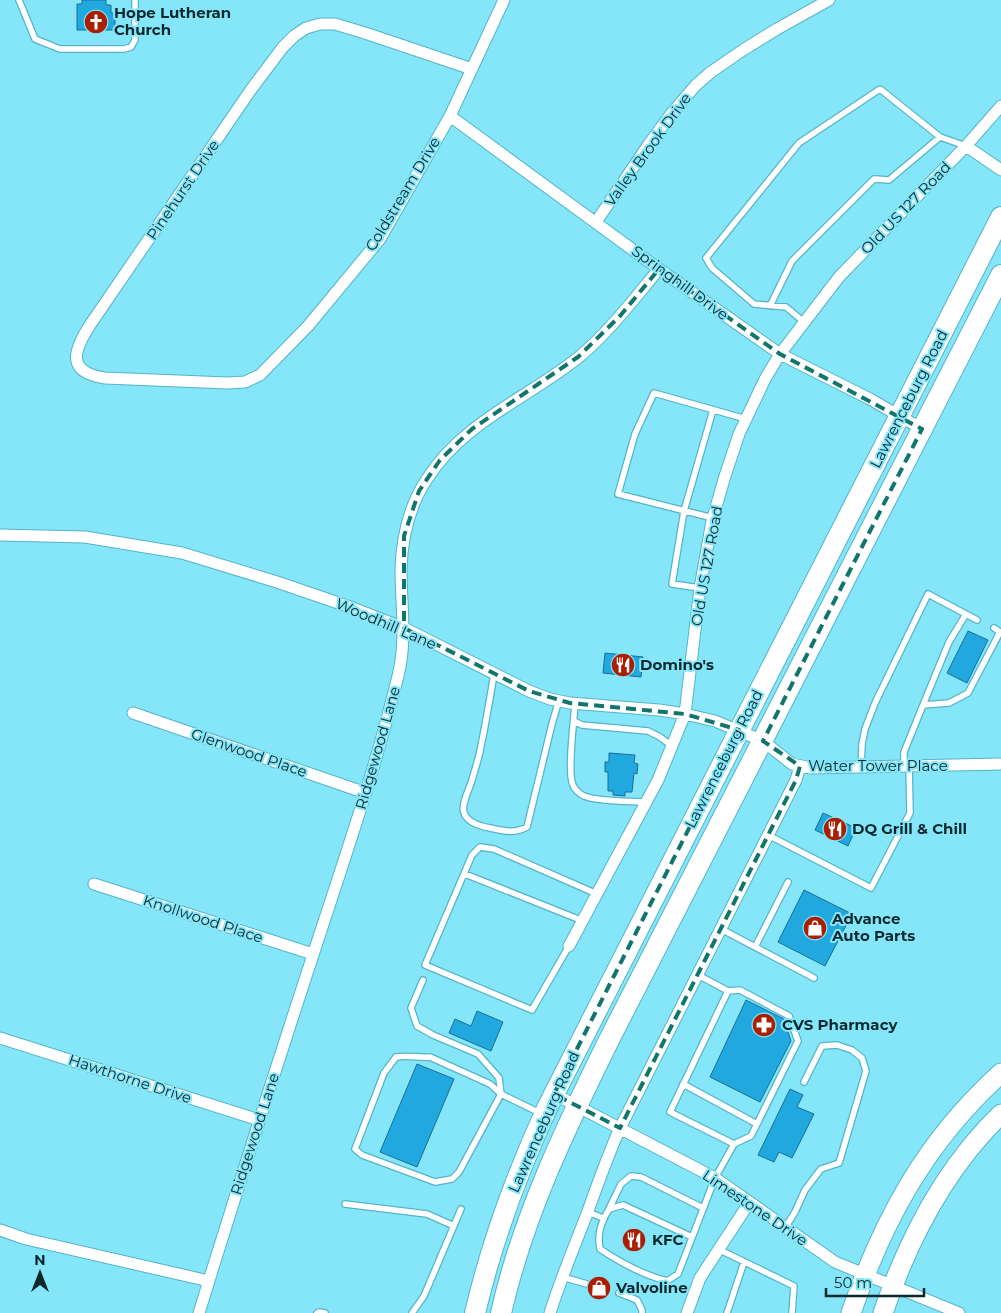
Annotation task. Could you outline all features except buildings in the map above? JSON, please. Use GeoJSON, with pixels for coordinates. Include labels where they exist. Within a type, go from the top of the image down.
{"type":"FeatureCollection","features":[{"type":"Feature","properties":{"kind":"highway","name":"Lawrenceburg Road"},"geometry":{"type":"LineString","coordinates":[[475,1313],[489,1260],[517,1178],[554,1094],[1001,217]]}},
{"type":"Feature","properties":{"kind":"highway","name":"Lawrenceburg Road"},"geometry":{"type":"LineString","coordinates":[[501,1313],[514,1263],[529,1219],[577,1105],[1001,275]]}},
{"type":"Feature","properties":{"kind":"main road"},"geometry":{"type":"LineString","coordinates":[[851,1313],[876,1246],[907,1188],[926,1158],[965,1108],[1001,1073]]}},
{"type":"Feature","properties":{"kind":"main road"},"geometry":{"type":"LineString","coordinates":[[883,1313],[917,1232],[942,1188],[976,1142],[1001,1114]]}},
{"type":"Feature","properties":{"kind":"street","name":"Coldstream Drive"},"geometry":{"type":"LineString","coordinates":[[245,382],[260,375],[308,326],[380,239],[450,116],[504,0]]}},
{"type":"Feature","properties":{"kind":"street","name":"Valley Brook Drive"},"geometry":{"type":"LineString","coordinates":[[596,222],[649,144],[696,85],[710,72],[743,50],[829,0]]}},
{"type":"Feature","properties":{"kind":"street","name":"Pinehurst Drive"},"geometry":{"type":"LineString","coordinates":[[245,382],[227,383],[95,376],[81,368],[76,356],[78,347],[90,325],[250,92],[283,47],[294,36],[306,28],[320,24],[335,24],[472,69]]}},
{"type":"Feature","properties":{"kind":"street","name":"Old US 127 Road"},"geometry":{"type":"LineString","coordinates":[[569,946],[658,780],[685,714],[700,588],[713,518],[725,476],[746,419],[765,379],[780,354],[839,277],[966,146],[1001,106]]}},
{"type":"Feature","properties":{"kind":"street","name":"Springhill Drive"},"geometry":{"type":"LineString","coordinates":[[450,116],[659,269],[780,354],[835,380],[922,429]]}},
{"type":"Feature","properties":{"kind":"street"},"geometry":{"type":"LineString","coordinates":[[966,146],[1001,170]]}},
{"type":"Feature","properties":{"kind":"street","name":"Ridgewood Lane"},"geometry":{"type":"LineString","coordinates":[[199,1313],[259,1120],[366,793],[399,673],[404,628],[401,571],[404,536],[416,498],[440,460],[458,441],[472,429],[544,382],[578,357],[620,316],[659,269]]}},
{"type":"Feature","properties":{"kind":"street","name":"Woodhill Lane"},"geometry":{"type":"LineString","coordinates":[[0,535],[85,537],[182,553],[277,582],[404,628],[529,691],[575,704],[659,710],[685,714],[715,721],[763,741]]}},
{"type":"Feature","properties":{"kind":"street","name":"Glenwood Place"},"geometry":{"type":"LineString","coordinates":[[133,713],[366,793]]}},
{"type":"Feature","properties":{"kind":"street","name":"Water Tower Place"},"geometry":{"type":"LineString","coordinates":[[763,741],[792,764],[812,768],[1001,764]]}},
{"type":"Feature","properties":{"kind":"street"},"geometry":{"type":"LineString","coordinates":[[550,1313],[561,1277],[620,1128],[796,780],[800,766]]}},
{"type":"Feature","properties":{"kind":"street","name":"Knollwood Place"},"geometry":{"type":"LineString","coordinates":[[94,884],[313,954]]}},
{"type":"Feature","properties":{"kind":"street","name":"Hawthorne Drive"},"geometry":{"type":"LineString","coordinates":[[0,1038],[259,1120]]}},
{"type":"Feature","properties":{"kind":"street","name":"Limestone Drive"},"geometry":{"type":"LineString","coordinates":[[554,1094],[715,1178],[835,1262],[959,1313]]}},
{"type":"Feature","properties":{"kind":"street"},"geometry":{"type":"LineString","coordinates":[[687,1313],[700,1278],[750,1203]]}},
{"type":"Feature","properties":{"kind":"street"},"geometry":{"type":"LineString","coordinates":[[0,1230],[26,1238],[209,1281]]}},
{"type":"Feature","properties":{"kind":"lane"},"geometry":{"type":"LineString","coordinates":[[19,0],[35,39],[60,49],[124,49],[131,47],[135,40],[135,0]]}},
{"type":"Feature","properties":{"kind":"lane"},"geometry":{"type":"LineString","coordinates":[[804,322],[786,307],[754,304],[712,268],[706,258],[799,143],[880,89],[940,137],[966,146]]}},
{"type":"Feature","properties":{"kind":"lane"},"geometry":{"type":"LineString","coordinates":[[770,306],[792,261],[874,179],[889,180],[940,137]]}},
{"type":"Feature","properties":{"kind":"lane"},"geometry":{"type":"LineString","coordinates":[[713,518],[618,494],[635,434],[654,393],[746,419]]}},
{"type":"Feature","properties":{"kind":"lane"},"geometry":{"type":"LineString","coordinates":[[700,588],[672,584],[684,511],[713,410]]}},
{"type":"Feature","properties":{"kind":"lane"},"geometry":{"type":"LineString","coordinates":[[861,767],[865,729],[875,703],[928,594],[977,620]]}},
{"type":"Feature","properties":{"kind":"lane"},"geometry":{"type":"LineString","coordinates":[[768,835],[870,888],[910,813],[907,766],[904,752],[949,642],[966,614]]}},
{"type":"Feature","properties":{"kind":"lane"},"geometry":{"type":"LineString","coordinates":[[923,706],[949,703],[968,693],[1000,632],[994,628]]}},
{"type":"Feature","properties":{"kind":"lane"},"geometry":{"type":"LineString","coordinates":[[494,674],[481,748],[468,794],[463,804],[463,811],[471,822],[508,832],[527,827],[559,700]]}},
{"type":"Feature","properties":{"kind":"lane"},"geometry":{"type":"LineString","coordinates":[[575,704],[571,778],[576,790],[582,795],[593,798],[646,802]]}},
{"type":"Feature","properties":{"kind":"lane"},"geometry":{"type":"LineString","coordinates":[[574,721],[582,725],[648,730],[672,746]]}},
{"type":"Feature","properties":{"kind":"lane"},"geometry":{"type":"LineString","coordinates":[[569,946],[532,1010],[425,965],[472,855],[480,847],[494,849],[597,894]]}},
{"type":"Feature","properties":{"kind":"lane"},"geometry":{"type":"LineString","coordinates":[[465,874],[583,921]]}},
{"type":"Feature","properties":{"kind":"lane"},"geometry":{"type":"LineString","coordinates":[[755,947],[788,882]]}},
{"type":"Feature","properties":{"kind":"lane"},"geometry":{"type":"LineString","coordinates":[[721,929],[814,978]]}},
{"type":"Feature","properties":{"kind":"lane"},"geometry":{"type":"LineString","coordinates":[[698,976],[728,991],[740,990],[789,1016],[798,1041],[751,1136],[734,1144],[715,1178],[678,1274],[667,1281],[649,1276],[600,1249],[598,1238],[603,1218],[621,1184],[631,1176],[641,1177],[703,1208]]}},
{"type":"Feature","properties":{"kind":"lane"},"geometry":{"type":"LineString","coordinates":[[423,980],[411,1008],[417,1026],[433,1035],[478,1054],[499,1078],[501,1094],[459,1172],[452,1179],[435,1182],[362,1155],[355,1149],[384,1073],[396,1057],[430,1058],[490,1084],[501,1094],[544,1115]]}},
{"type":"Feature","properties":{"kind":"lane"},"geometry":{"type":"LineString","coordinates":[[728,991],[670,1112],[734,1144]]}},
{"type":"Feature","properties":{"kind":"lane"},"geometry":{"type":"LineString","coordinates":[[785,1228],[806,1190],[821,1169],[839,1163],[866,1071],[862,1058],[852,1050],[837,1045],[822,1046],[804,1082]]}},
{"type":"Feature","properties":{"kind":"lane"},"geometry":{"type":"LineString","coordinates":[[683,1084],[758,1124]]}},
{"type":"Feature","properties":{"kind":"lane"},"geometry":{"type":"LineString","coordinates":[[345,1204],[427,1214],[454,1226]]}},
{"type":"Feature","properties":{"kind":"lane"},"geometry":{"type":"LineString","coordinates":[[609,1209],[623,1206],[692,1237]]}},
{"type":"Feature","properties":{"kind":"lane"},"geometry":{"type":"LineString","coordinates":[[412,1313],[424,1296],[461,1209]]}},
{"type":"Feature","properties":{"kind":"lane"},"geometry":{"type":"LineString","coordinates":[[588,1212],[603,1218]]}},
{"type":"Feature","properties":{"kind":"lane"},"geometry":{"type":"LineString","coordinates":[[720,1250],[794,1286],[792,1313]]}},
{"type":"Feature","properties":{"kind":"lane"},"geometry":{"type":"LineString","coordinates":[[727,1313],[744,1262]]}},
{"type":"Feature","properties":{"kind":"lane"},"geometry":{"type":"LineString","coordinates":[[561,1277],[586,1284]]}},
{"type":"Feature","properties":{"kind":"lane"},"geometry":{"type":"LineString","coordinates":[[619,1294],[637,1300],[642,1313]]}},
{"type":"Feature","properties":{"kind":"lane"},"geometry":{"type":"LineString","coordinates":[[317,1313],[325,1313]]}},
{"type":"Feature","properties":{"kind":"highlighted area"},"geometry":{"type":"Polygon","coordinates":[[[659,269],[780,354],[922,429],[763,741],[800,766],[796,780],[620,1128],[554,1094],[739,730],[685,714],[570,703],[529,691],[404,628],[404,536],[419,491],[440,460],[472,429],[578,357],[620,316],[659,269]]]}},
{"type":"Feature","properties":{"kind":"place","name":"Hope Lutheran Church"},"geometry":{"type":"Point","coordinates":[96,22]}},
{"type":"Feature","properties":{"kind":"place","name":"Domino's"},"geometry":{"type":"Point","coordinates":[623,665]}},
{"type":"Feature","properties":{"kind":"place","name":"DQ Grill & Chill"},"geometry":{"type":"Point","coordinates":[835,829]}},
{"type":"Feature","properties":{"kind":"place","name":"Advance Auto Parts"},"geometry":{"type":"Point","coordinates":[815,928]}},
{"type":"Feature","properties":{"kind":"place","name":"CVS Pharmacy"},"geometry":{"type":"Point","coordinates":[764,1025]}},
{"type":"Feature","properties":{"kind":"place","name":"KFC"},"geometry":{"type":"Point","coordinates":[634,1240]}},
{"type":"Feature","properties":{"kind":"place","name":"Valvoline"},"geometry":{"type":"Point","coordinates":[599,1288]}}]}
